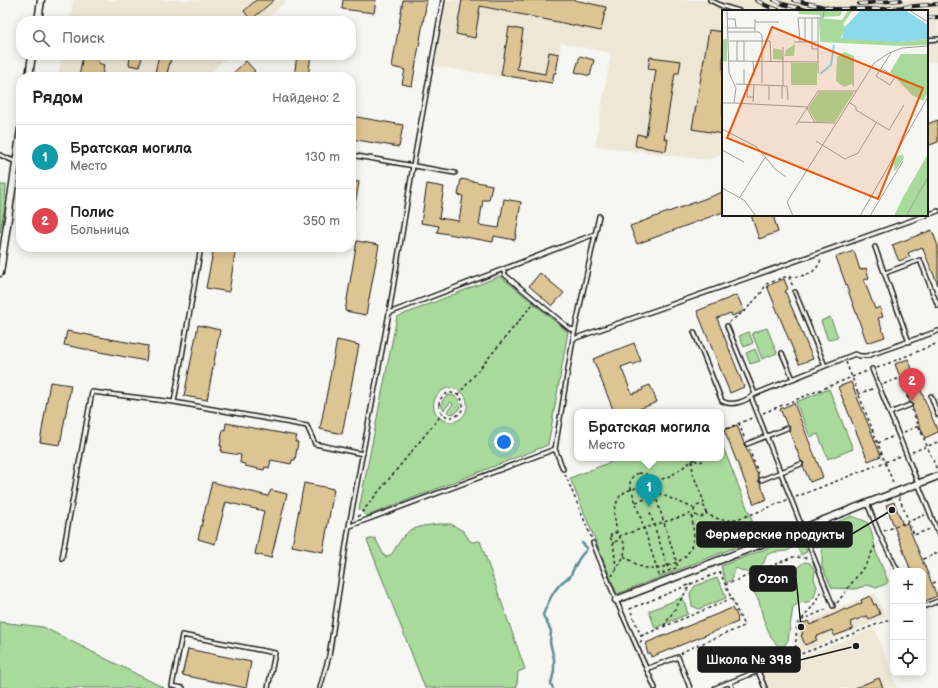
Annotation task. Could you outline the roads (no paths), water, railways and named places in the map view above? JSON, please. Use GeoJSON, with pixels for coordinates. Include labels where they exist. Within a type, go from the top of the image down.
{"type":"FeatureCollection","features":[{"type":"Feature","properties":{"kind":"street"},"geometry":{"type":"LineString","coordinates":[[39,16],[41,0]]}},
{"type":"Feature","properties":{"kind":"street"},"geometry":{"type":"LineString","coordinates":[[30,72],[31,60]]}},
{"type":"Feature","properties":{"kind":"street"},"geometry":{"type":"LineString","coordinates":[[0,273],[16,162]]}},
{"type":"Feature","properties":{"kind":"street"},"geometry":{"type":"LineString","coordinates":[[616,600],[938,475]]}},
{"type":"Feature","properties":{"kind":"lane"},"geometry":{"type":"LineString","coordinates":[[320,688],[329,656],[350,526],[389,313],[413,166],[443,0]]}},
{"type":"Feature","properties":{"kind":"lane"},"geometry":{"type":"LineString","coordinates":[[710,0],[722,6],[736,10]]}},
{"type":"Feature","properties":{"kind":"lane"},"geometry":{"type":"LineString","coordinates":[[928,40],[938,39]]}},
{"type":"Feature","properties":{"kind":"lane"},"geometry":{"type":"LineString","coordinates":[[0,156],[16,162]]}},
{"type":"Feature","properties":{"kind":"lane"},"geometry":{"type":"LineString","coordinates":[[356,157],[455,173]]}},
{"type":"Feature","properties":{"kind":"lane"},"geometry":{"type":"LineString","coordinates":[[928,215],[938,211]]}},
{"type":"Feature","properties":{"kind":"lane"},"geometry":{"type":"LineString","coordinates":[[563,469],[555,449],[573,339],[599,216]]}},
{"type":"Feature","properties":{"kind":"lane"},"geometry":{"type":"LineString","coordinates":[[573,339],[924,216]]}},
{"type":"Feature","properties":{"kind":"lane"},"geometry":{"type":"LineString","coordinates":[[389,313],[595,234]]}},
{"type":"Feature","properties":{"kind":"lane"},"geometry":{"type":"LineString","coordinates":[[875,247],[909,342]]}},
{"type":"Feature","properties":{"kind":"lane"},"geometry":{"type":"LineString","coordinates":[[174,402],[200,252]]}},
{"type":"Feature","properties":{"kind":"lane"},"geometry":{"type":"LineString","coordinates":[[885,273],[920,260],[938,306]]}},
{"type":"Feature","properties":{"kind":"lane"},"geometry":{"type":"LineString","coordinates":[[503,269],[505,275],[570,329],[575,330]]}},
{"type":"Feature","properties":{"kind":"lane"},"geometry":{"type":"LineString","coordinates":[[795,292],[825,366]]}},
{"type":"Feature","properties":{"kind":"lane"},"geometry":{"type":"LineString","coordinates":[[727,326],[755,394]]}},
{"type":"Feature","properties":{"kind":"lane"},"geometry":{"type":"LineString","coordinates":[[694,332],[722,401],[726,404],[732,404],[738,403],[755,394],[855,354],[867,356],[938,332]]}},
{"type":"Feature","properties":{"kind":"lane"},"geometry":{"type":"LineString","coordinates":[[782,353],[793,379]]}},
{"type":"Feature","properties":{"kind":"lane"},"geometry":{"type":"LineString","coordinates":[[872,369],[938,533]]}},
{"type":"Feature","properties":{"kind":"lane"},"geometry":{"type":"LineString","coordinates":[[62,558],[92,392],[174,402],[307,426],[315,444],[363,454]]}},
{"type":"Feature","properties":{"kind":"lane"},"geometry":{"type":"LineString","coordinates":[[931,396],[938,415]]}},
{"type":"Feature","properties":{"kind":"lane"},"geometry":{"type":"LineString","coordinates":[[751,397],[833,606]]}},
{"type":"Feature","properties":{"kind":"lane"},"geometry":{"type":"LineString","coordinates":[[890,413],[910,405]]}},
{"type":"Feature","properties":{"kind":"lane"},"geometry":{"type":"LineString","coordinates":[[747,444],[787,428]]}},
{"type":"Feature","properties":{"kind":"lane"},"geometry":{"type":"LineString","coordinates":[[350,526],[555,449]]}},
{"type":"Feature","properties":{"kind":"lane"},"geometry":{"type":"LineString","coordinates":[[761,480],[801,464]]}},
{"type":"Feature","properties":{"kind":"lane"},"geometry":{"type":"LineString","coordinates":[[867,503],[879,533],[896,568]]}},
{"type":"Feature","properties":{"kind":"lane"},"geometry":{"type":"LineString","coordinates":[[593,543],[616,600],[655,688]]}},
{"type":"Feature","properties":{"kind":"lane"},"geometry":{"type":"LineString","coordinates":[[926,606],[938,601]]}},
{"type":"Feature","properties":{"kind":"lane"},"geometry":{"type":"LineString","coordinates":[[183,688],[172,686],[182,635],[275,653],[268,688]]}},
{"type":"Feature","properties":{"kind":"lane"},"geometry":{"type":"LineString","coordinates":[[646,669],[678,657],[690,688]]}},
{"type":"Feature","properties":{"kind":"lane"},"geometry":{"type":"LineString","coordinates":[[715,688],[790,658]]}},
{"type":"Feature","properties":{"kind":"lane"},"geometry":{"type":"LineString","coordinates":[[758,671],[765,688]]}},
{"type":"Feature","properties":{"kind":"lane"},"geometry":{"type":"LineString","coordinates":[[730,682],[732,688]]}},
{"type":"Feature","properties":{"kind":"waterway"},"geometry":{"type":"LineString","coordinates":[[553,688],[551,684],[554,671],[554,659],[550,642],[551,631],[543,615],[553,593],[565,580],[570,577],[578,561],[586,551],[587,548],[582,543]]}},
{"type":"Feature","properties":{"kind":"railway"},"geometry":{"type":"LineString","coordinates":[[756,0],[778,10]]}},
{"type":"Feature","properties":{"kind":"railway"},"geometry":{"type":"LineString","coordinates":[[774,0],[783,4],[807,10]]}},
{"type":"Feature","properties":{"kind":"railway"},"geometry":{"type":"LineString","coordinates":[[793,0],[834,9],[881,9],[938,4]]}},
{"type":"Feature","properties":{"kind":"railway"},"geometry":{"type":"LineString","coordinates":[[859,4],[901,0]]}},
{"type":"Feature","properties":{"kind":"railway"},"geometry":{"type":"LineString","coordinates":[[928,18],[938,17]]}},
{"type":"Feature","properties":{"kind":"place","name":"Полис"},"geometry":{"type":"Point","coordinates":[912,401]}},
{"type":"Feature","properties":{"kind":"place","name":"Братская могила"},"geometry":{"type":"Point","coordinates":[649,507]}},
{"type":"Feature","properties":{"kind":"place","name":"Фермерские продукты"},"geometry":{"type":"Point","coordinates":[892,510]}},
{"type":"Feature","properties":{"kind":"place","name":"Ozon"},"geometry":{"type":"Point","coordinates":[801,627]}},
{"type":"Feature","properties":{"kind":"place","name":"Школа № 398"},"geometry":{"type":"Point","coordinates":[856,646]}}]}
